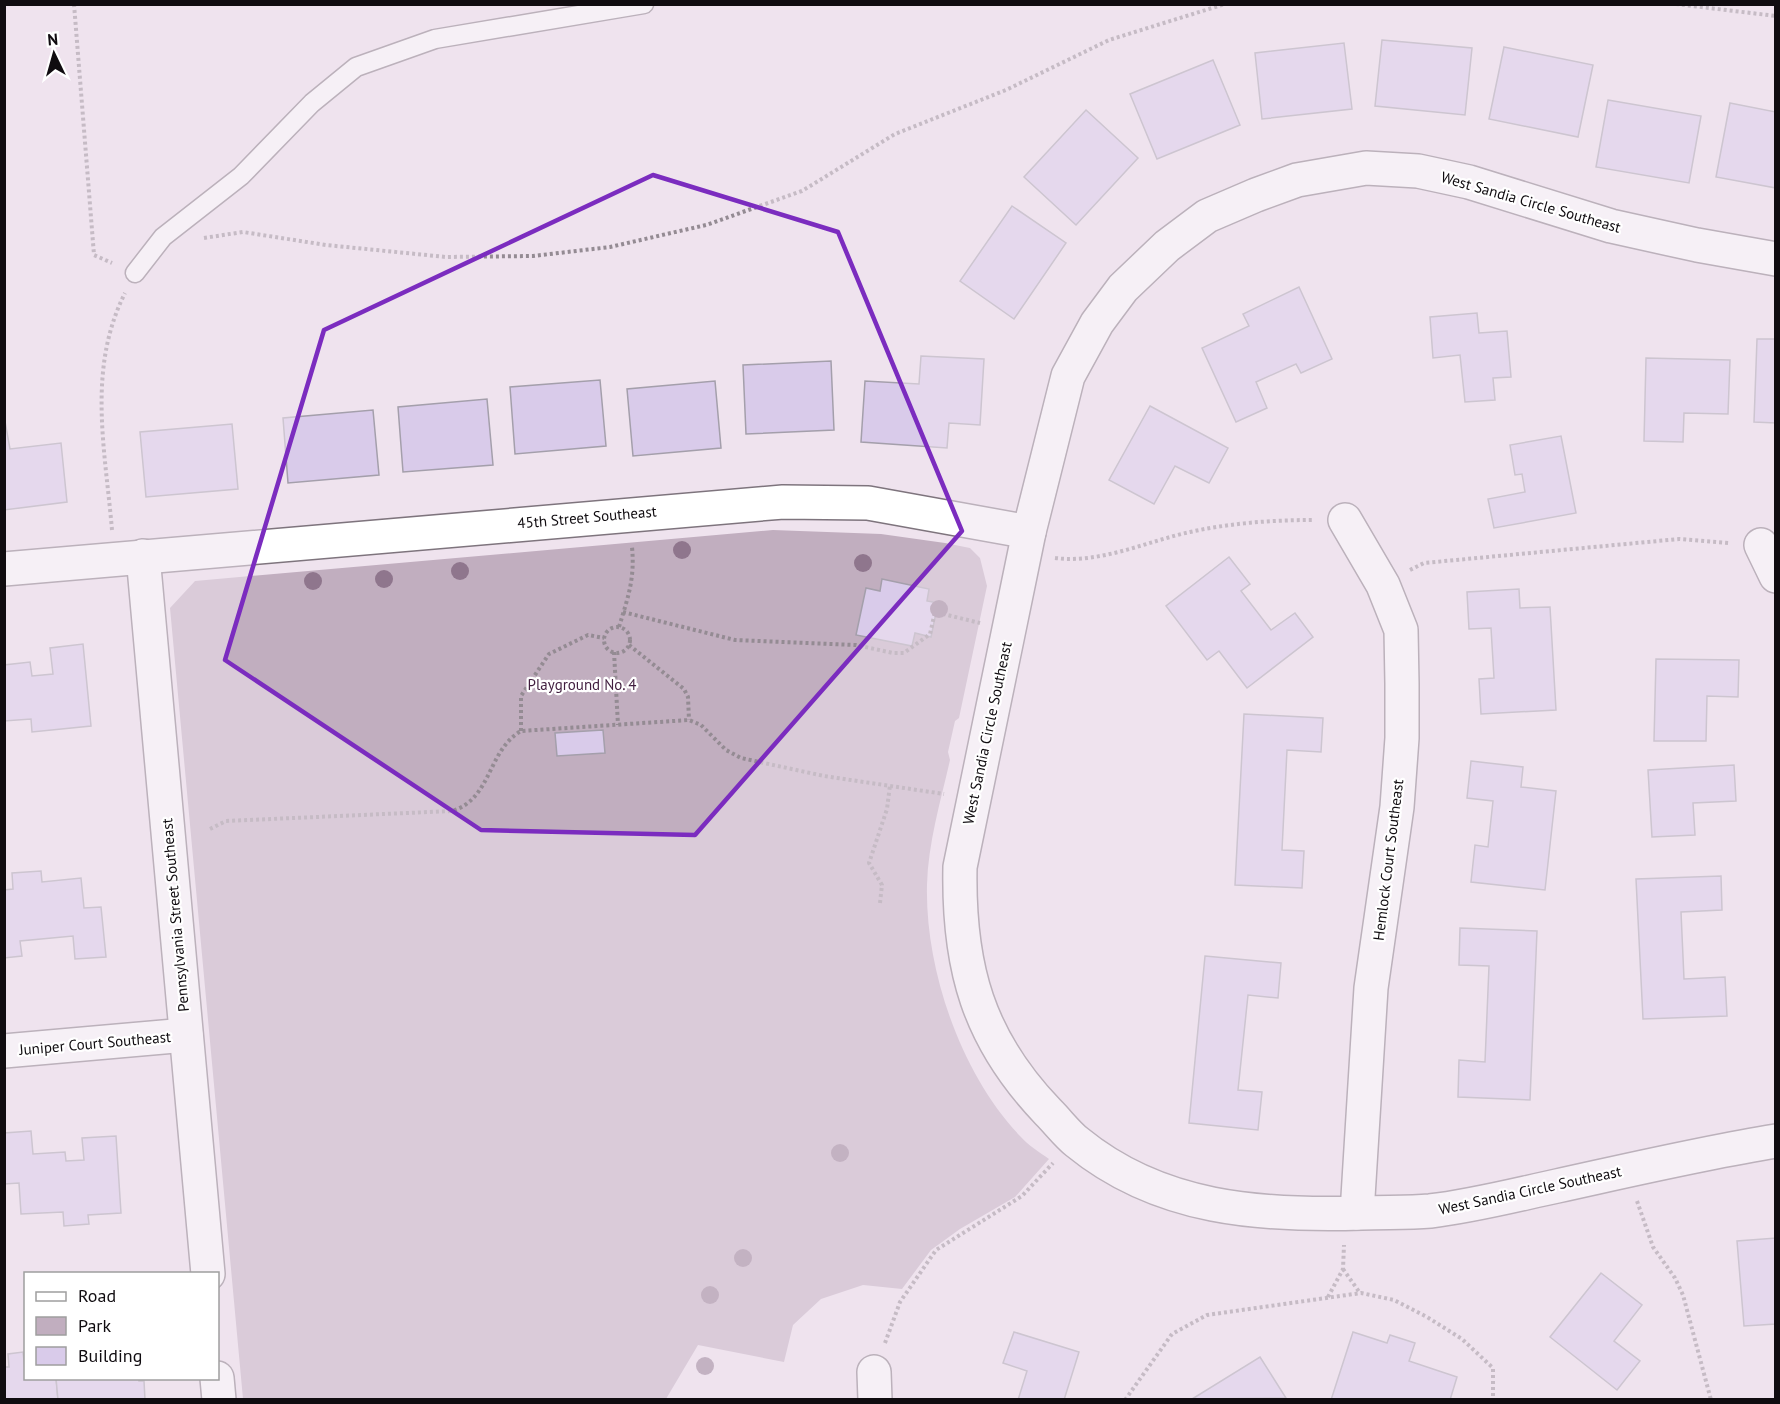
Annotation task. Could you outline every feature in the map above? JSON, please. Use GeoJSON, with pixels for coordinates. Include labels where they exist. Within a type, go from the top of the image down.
{"type":"FeatureCollection","features":[{"type":"Feature","properties":{"kind":"street","name":"West Sandia Circle Southeast"},"geometry":{"type":"LineString","coordinates":[[1776,259],[1611,226],[1469,182],[1418,171],[1366,168],[1297,180],[1256,195],[1207,216],[1167,246],[1123,288],[1098,323],[1068,376],[1027,543],[960,867],[959,907],[964,962],[978,1006],[996,1043],[1027,1090],[1077,1142],[1132,1177],[1194,1201],[1289,1215],[1428,1211],[1480,1203],[1776,1141]]}},
{"type":"Feature","properties":{"kind":"street","name":"45th Street Southeast"},"geometry":{"type":"LineString","coordinates":[[4,569],[783,502],[868,503],[1027,543]]}},
{"type":"Feature","properties":{"kind":"street","name":"Hemlock Court Southeast"},"geometry":{"type":"LineString","coordinates":[[1345,520],[1383,585],[1401,630],[1402,738],[1396,807],[1371,988],[1357,1213]]}},
{"type":"Feature","properties":{"kind":"street"},"geometry":{"type":"LineString","coordinates":[[1761,545],[1776,576]]}},
{"type":"Feature","properties":{"kind":"street","name":"Pennsylvania Street Southeast"},"geometry":{"type":"LineString","coordinates":[[144,556],[208,1272]]}},
{"type":"Feature","properties":{"kind":"street","name":"Juniper Court Southeast"},"geometry":{"type":"LineString","coordinates":[[4,1052],[186,1035]]}},
{"type":"Feature","properties":{"kind":"street"},"geometry":{"type":"LineString","coordinates":[[218,1380],[219,1400]]}},
{"type":"Feature","properties":{"kind":"lane"},"geometry":{"type":"LineString","coordinates":[[135,273],[163,237],[241,177],[312,103],[356,67],[435,39],[644,4]]}},
{"type":"Feature","properties":{"kind":"path"},"geometry":{"type":"LineString","coordinates":[[74,4],[94,255],[135,273],[121,301],[105,349],[100,386],[112,534]]}},
{"type":"Feature","properties":{"kind":"path"},"geometry":{"type":"LineString","coordinates":[[196,240],[214,235],[243,232],[326,245],[446,258],[533,256],[610,247],[706,225],[802,191],[895,134],[1006,90],[1109,40],[1225,4]]}},
{"type":"Feature","properties":{"kind":"path"},"geometry":{"type":"LineString","coordinates":[[1676,4],[1776,16]]}},
{"type":"Feature","properties":{"kind":"path"},"geometry":{"type":"LineString","coordinates":[[1027,543],[1061,559],[1105,554],[1191,532],[1266,520],[1345,520]]}},
{"type":"Feature","properties":{"kind":"path"},"geometry":{"type":"LineString","coordinates":[[619,627],[634,572],[631,538]]}},
{"type":"Feature","properties":{"kind":"path"},"geometry":{"type":"LineString","coordinates":[[1383,585],[1424,562],[1679,539],[1761,545]]}},
{"type":"Feature","properties":{"kind":"path"},"geometry":{"type":"LineString","coordinates":[[623,612],[735,640],[856,645],[893,653],[904,653],[930,634],[935,612],[984,624]]}},
{"type":"Feature","properties":{"kind":"path"},"geometry":{"type":"LineString","coordinates":[[618,725],[614,652],[605,645],[604,638],[607,632],[619,627]]}},
{"type":"Feature","properties":{"kind":"path"},"geometry":{"type":"LineString","coordinates":[[614,652],[626,649],[629,645],[628,632],[619,627]]}},
{"type":"Feature","properties":{"kind":"path"},"geometry":{"type":"LineString","coordinates":[[521,731],[521,696],[549,654],[588,635],[604,638]]}},
{"type":"Feature","properties":{"kind":"path"},"geometry":{"type":"LineString","coordinates":[[629,645],[684,688],[688,697],[689,720]]}},
{"type":"Feature","properties":{"kind":"path"},"geometry":{"type":"LineString","coordinates":[[210,829],[226,821],[452,811],[465,807],[477,796],[506,742],[521,731],[689,720],[700,725],[726,750],[741,758],[824,776],[948,794]]}},
{"type":"Feature","properties":{"kind":"path"},"geometry":{"type":"LineString","coordinates":[[880,903],[882,885],[869,864],[888,809],[890,785]]}},
{"type":"Feature","properties":{"kind":"path"},"geometry":{"type":"LineString","coordinates":[[874,1386],[900,1302],[936,1250],[1022,1196],[1055,1160]]}},
{"type":"Feature","properties":{"kind":"path"},"geometry":{"type":"LineString","coordinates":[[1636,1197],[1653,1247],[1675,1278],[1683,1295],[1711,1400]]}},
{"type":"Feature","properties":{"kind":"path"},"geometry":{"type":"LineString","coordinates":[[1328,1298],[1342,1269],[1344,1244]]}},
{"type":"Feature","properties":{"kind":"path"},"geometry":{"type":"LineString","coordinates":[[1342,1269],[1361,1293]]}},
{"type":"Feature","properties":{"kind":"path"},"geometry":{"type":"LineString","coordinates":[[1125,1400],[1172,1334],[1207,1315],[1361,1293],[1394,1300],[1462,1339],[1493,1368],[1493,1400]]}},
{"type":"Feature","properties":{"kind":"highlighted area"},"geometry":{"type":"Polygon","coordinates":[[[653,175],[838,232],[962,531],[695,835],[481,830],[225,660],[324,330],[653,175]]]}},
{"type":"Feature","properties":{"kind":"green space","name":"Playground No. 4"},"geometry":{"type":"Polygon","coordinates":[[[773,530],[881,534],[970,548],[980,558],[987,586],[959,718],[955,721],[948,752],[950,760],[932,838],[927,885],[928,918],[932,951],[940,985],[964,1052],[980,1083],[999,1111],[1023,1139],[1049,1159],[1015,1197],[960,1229],[931,1250],[902,1289],[863,1285],[821,1299],[793,1325],[784,1362],[698,1345],[666,1399],[243,1399],[170,608],[195,581],[773,530]]]}},
{"type":"Feature","properties":{"kind":"building"},"geometry":{"type":"Polygon","coordinates":[[[1382,40],[1472,48],[1465,115],[1375,106],[1382,40]]]}},
{"type":"Feature","properties":{"kind":"building"},"geometry":{"type":"Polygon","coordinates":[[[1344,43],[1352,109],[1262,119],[1255,53],[1344,43]]]}},
{"type":"Feature","properties":{"kind":"building"},"geometry":{"type":"Polygon","coordinates":[[[1504,47],[1593,65],[1578,137],[1489,119],[1504,47]]]}},
{"type":"Feature","properties":{"kind":"building"},"geometry":{"type":"Polygon","coordinates":[[[1213,60],[1240,125],[1157,159],[1130,94],[1213,60]]]}},
{"type":"Feature","properties":{"kind":"building"},"geometry":{"type":"Polygon","coordinates":[[[1608,100],[1701,116],[1689,183],[1596,167],[1608,100]]]}},
{"type":"Feature","properties":{"kind":"building"},"geometry":{"type":"Polygon","coordinates":[[[1730,103],[1776,112],[1776,188],[1716,177],[1730,103]]]}},
{"type":"Feature","properties":{"kind":"building"},"geometry":{"type":"Polygon","coordinates":[[[1086,110],[1138,158],[1076,225],[1024,177],[1086,110]]]}},
{"type":"Feature","properties":{"kind":"building"},"geometry":{"type":"Polygon","coordinates":[[[1012,206],[1066,243],[1014,319],[960,281],[1012,206]]]}},
{"type":"Feature","properties":{"kind":"building"},"geometry":{"type":"Polygon","coordinates":[[[1299,287],[1332,359],[1301,373],[1296,364],[1256,382],[1267,408],[1236,422],[1202,348],[1249,326],[1243,314],[1299,287]]]}},
{"type":"Feature","properties":{"kind":"building"},"geometry":{"type":"Polygon","coordinates":[[[1477,313],[1479,333],[1507,331],[1511,377],[1493,378],[1495,400],[1465,402],[1460,355],[1433,358],[1430,317],[1477,313]]]}},
{"type":"Feature","properties":{"kind":"building"},"geometry":{"type":"Polygon","coordinates":[[[1757,339],[1776,339],[1776,423],[1754,422],[1757,339]]]}},
{"type":"Feature","properties":{"kind":"building"},"geometry":{"type":"Polygon","coordinates":[[[921,356],[984,359],[980,425],[949,423],[947,448],[861,442],[865,381],[919,384],[921,356]]]}},
{"type":"Feature","properties":{"kind":"building"},"geometry":{"type":"Polygon","coordinates":[[[1646,358],[1730,360],[1728,414],[1684,413],[1683,442],[1644,441],[1646,358]]]}},
{"type":"Feature","properties":{"kind":"building"},"geometry":{"type":"Polygon","coordinates":[[[831,361],[834,430],[746,434],[743,365],[831,361]]]}},
{"type":"Feature","properties":{"kind":"building"},"geometry":{"type":"Polygon","coordinates":[[[600,380],[606,446],[515,454],[510,387],[600,380]]]}},
{"type":"Feature","properties":{"kind":"building"},"geometry":{"type":"Polygon","coordinates":[[[715,381],[721,448],[633,456],[627,389],[715,381]]]}},
{"type":"Feature","properties":{"kind":"building"},"geometry":{"type":"Polygon","coordinates":[[[487,399],[493,465],[403,472],[398,407],[487,399]]]}},
{"type":"Feature","properties":{"kind":"building"},"geometry":{"type":"Polygon","coordinates":[[[1150,406],[1228,448],[1209,483],[1175,466],[1154,504],[1109,480],[1150,406]]]}},
{"type":"Feature","properties":{"kind":"building"},"geometry":{"type":"Polygon","coordinates":[[[373,410],[379,475],[288,483],[283,418],[373,410]]]}},
{"type":"Feature","properties":{"kind":"building"},"geometry":{"type":"Polygon","coordinates":[[[4,416],[10,449],[61,443],[67,502],[4,510],[4,416]]]}},
{"type":"Feature","properties":{"kind":"building"},"geometry":{"type":"Polygon","coordinates":[[[232,424],[238,489],[146,497],[140,432],[232,424]]]}},
{"type":"Feature","properties":{"kind":"building"},"geometry":{"type":"Polygon","coordinates":[[[1561,436],[1576,513],[1494,528],[1488,499],[1525,492],[1522,474],[1515,475],[1510,445],[1561,436]]]}},
{"type":"Feature","properties":{"kind":"building"},"geometry":{"type":"Polygon","coordinates":[[[1229,557],[1250,584],[1241,591],[1271,630],[1295,613],[1313,637],[1247,688],[1219,651],[1207,660],[1166,606],[1229,557]]]}},
{"type":"Feature","properties":{"kind":"building"},"geometry":{"type":"Polygon","coordinates":[[[882,579],[929,589],[927,601],[938,603],[931,637],[915,633],[912,646],[856,635],[866,588],[880,591],[882,579]]]}},
{"type":"Feature","properties":{"kind":"building"},"geometry":{"type":"Polygon","coordinates":[[[1519,589],[1520,608],[1550,607],[1556,710],[1481,714],[1479,679],[1494,678],[1491,628],[1469,629],[1467,592],[1519,589]]]}},
{"type":"Feature","properties":{"kind":"building"},"geometry":{"type":"Polygon","coordinates":[[[83,644],[91,726],[32,732],[31,719],[4,721],[4,665],[30,662],[32,676],[53,674],[50,648],[83,644]]]}},
{"type":"Feature","properties":{"kind":"building"},"geometry":{"type":"Polygon","coordinates":[[[1656,659],[1739,660],[1738,697],[1707,696],[1706,741],[1654,741],[1656,659]]]}},
{"type":"Feature","properties":{"kind":"building"},"geometry":{"type":"Polygon","coordinates":[[[1244,714],[1323,718],[1321,752],[1287,750],[1282,850],[1304,851],[1302,888],[1235,885],[1244,714]]]}},
{"type":"Feature","properties":{"kind":"building"},"geometry":{"type":"Polygon","coordinates":[[[603,730],[605,753],[557,756],[555,733],[603,730]]]}},
{"type":"Feature","properties":{"kind":"building"},"geometry":{"type":"Polygon","coordinates":[[[1471,761],[1523,767],[1521,787],[1556,791],[1545,890],[1471,882],[1475,845],[1488,847],[1493,801],[1467,798],[1471,761]]]}},
{"type":"Feature","properties":{"kind":"building"},"geometry":{"type":"Polygon","coordinates":[[[1734,765],[1736,801],[1693,803],[1695,835],[1652,837],[1648,770],[1734,765]]]}},
{"type":"Feature","properties":{"kind":"building"},"geometry":{"type":"Polygon","coordinates":[[[41,871],[42,882],[81,878],[84,908],[101,907],[106,957],[75,959],[73,936],[20,941],[22,956],[4,958],[4,890],[13,889],[12,873],[41,871]]]}},
{"type":"Feature","properties":{"kind":"building"},"geometry":{"type":"Polygon","coordinates":[[[1721,876],[1722,910],[1681,912],[1684,979],[1725,977],[1727,1016],[1643,1019],[1636,879],[1721,876]]]}},
{"type":"Feature","properties":{"kind":"building"},"geometry":{"type":"Polygon","coordinates":[[[1460,928],[1537,931],[1530,1100],[1458,1097],[1459,1060],[1485,1062],[1489,966],[1459,965],[1460,928]]]}},
{"type":"Feature","properties":{"kind":"building"},"geometry":{"type":"Polygon","coordinates":[[[1205,956],[1281,963],[1278,998],[1248,995],[1238,1090],[1262,1092],[1258,1130],[1189,1123],[1205,956]]]}},
{"type":"Feature","properties":{"kind":"building"},"geometry":{"type":"Polygon","coordinates":[[[31,1131],[33,1154],[65,1152],[66,1161],[84,1160],[82,1138],[116,1136],[121,1213],[88,1215],[89,1224],[64,1226],[63,1212],[21,1214],[19,1183],[4,1184],[4,1133],[31,1131]]]}},
{"type":"Feature","properties":{"kind":"building"},"geometry":{"type":"Polygon","coordinates":[[[1776,1238],[1776,1324],[1744,1326],[1737,1241],[1776,1238]]]}},
{"type":"Feature","properties":{"kind":"building"},"geometry":{"type":"Polygon","coordinates":[[[1601,1273],[1642,1305],[1614,1341],[1640,1361],[1617,1390],[1550,1337],[1601,1273]]]}},
{"type":"Feature","properties":{"kind":"building"},"geometry":{"type":"Polygon","coordinates":[[[1014,1332],[1079,1352],[1064,1400],[1018,1400],[1027,1371],[1003,1363],[1014,1332]]]}},
{"type":"Feature","properties":{"kind":"building"},"geometry":{"type":"Polygon","coordinates":[[[1353,1332],[1387,1343],[1390,1335],[1415,1343],[1409,1361],[1457,1377],[1450,1400],[1331,1400],[1353,1332]]]}},
{"type":"Feature","properties":{"kind":"building"},"geometry":{"type":"Polygon","coordinates":[[[23,1352],[24,1380],[56,1380],[58,1400],[4,1400],[4,1367],[9,1367],[8,1354],[23,1352]]]}},
{"type":"Feature","properties":{"kind":"building"},"geometry":{"type":"Polygon","coordinates":[[[1260,1357],[1286,1398],[1192,1399],[1260,1357]]]}},
{"type":"Feature","properties":{"kind":"building"},"geometry":{"type":"Polygon","coordinates":[[[56,1380],[144,1381],[145,1400],[58,1400],[56,1380]]]}}]}
